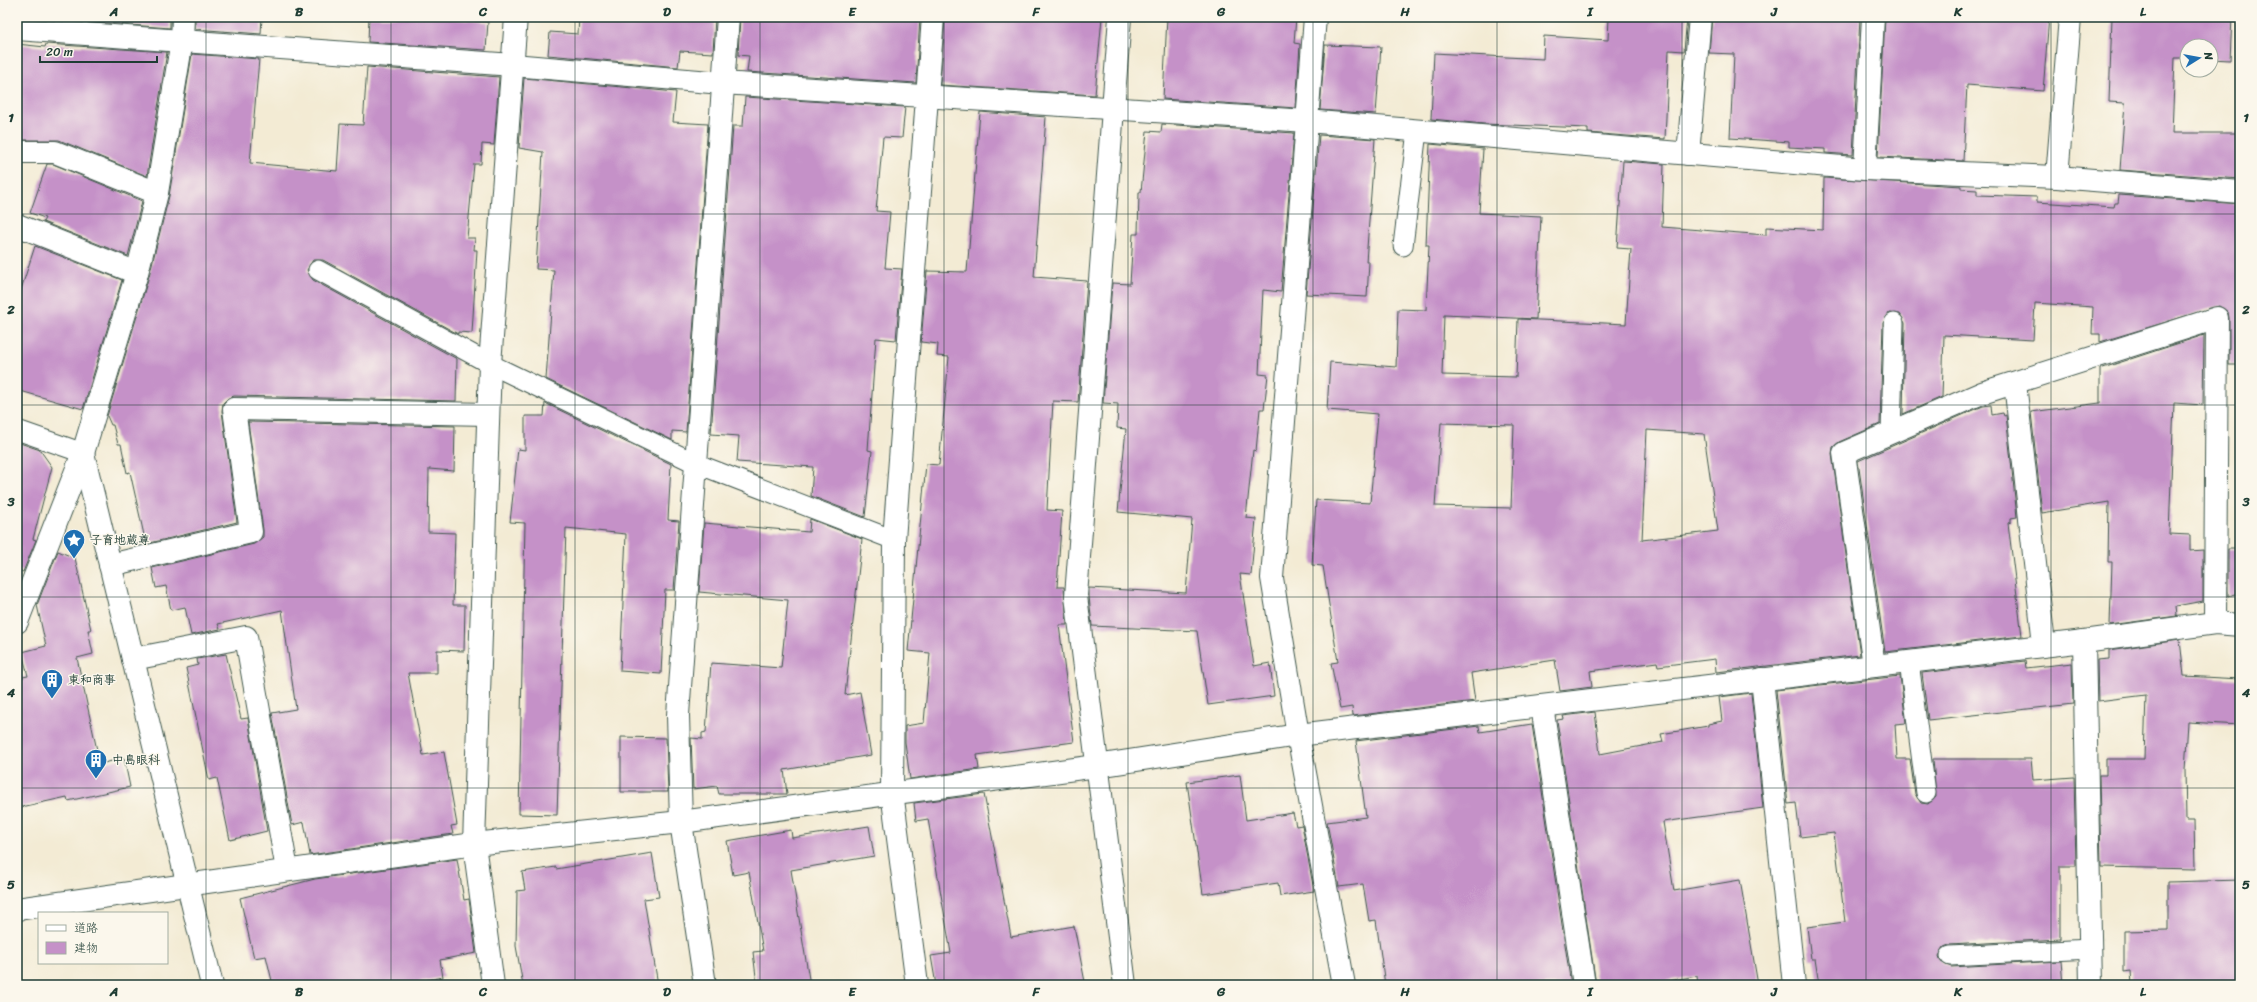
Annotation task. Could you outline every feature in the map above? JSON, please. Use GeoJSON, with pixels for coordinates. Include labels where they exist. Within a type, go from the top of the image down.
{"type":"FeatureCollection","features":[{"type":"Feature","properties":{"kind":"street"},"geometry":{"type":"LineString","coordinates":[[17,622],[83,453],[137,274],[157,193],[182,40],[183,17]]}},
{"type":"Feature","properties":{"kind":"street"},"geometry":{"type":"LineString","coordinates":[[492,985],[474,844],[490,364],[516,17]]}},
{"type":"Feature","properties":{"kind":"street"},"geometry":{"type":"LineString","coordinates":[[705,985],[681,822],[678,715],[722,83],[728,17]]}},
{"type":"Feature","properties":{"kind":"street"},"geometry":{"type":"LineString","coordinates":[[917,985],[892,792],[894,540],[933,17]]}},
{"type":"Feature","properties":{"kind":"street"},"geometry":{"type":"LineString","coordinates":[[1120,17],[1076,596],[1125,985]]}},
{"type":"Feature","properties":{"kind":"street"},"geometry":{"type":"LineString","coordinates":[[1315,17],[1272,578],[1298,735],[1344,985]]}},
{"type":"Feature","properties":{"kind":"street"},"geometry":{"type":"LineString","coordinates":[[1688,154],[1700,17]]}},
{"type":"Feature","properties":{"kind":"street"},"geometry":{"type":"LineString","coordinates":[[1865,170],[1873,17]]}},
{"type":"Feature","properties":{"kind":"street"},"geometry":{"type":"LineString","coordinates":[[2057,177],[2070,17]]}},
{"type":"Feature","properties":{"kind":"street"},"geometry":{"type":"LineString","coordinates":[[17,29],[513,65],[722,83],[1307,121],[1865,170],[2057,177],[2240,192]]}},
{"type":"Feature","properties":{"kind":"street"},"geometry":{"type":"LineString","coordinates":[[17,152],[55,152],[157,193]]}},
{"type":"Feature","properties":{"kind":"street"},"geometry":{"type":"LineString","coordinates":[[17,225],[137,274]]}},
{"type":"Feature","properties":{"kind":"street"},"geometry":{"type":"LineString","coordinates":[[1874,666],[1844,453],[1982,393],[2217,318],[2215,622]]}},
{"type":"Feature","properties":{"kind":"street"},"geometry":{"type":"LineString","coordinates":[[2015,382],[2044,645]]}},
{"type":"Feature","properties":{"kind":"street"},"geometry":{"type":"LineString","coordinates":[[110,565],[251,532],[234,409],[488,414]]}},
{"type":"Feature","properties":{"kind":"street"},"geometry":{"type":"LineString","coordinates":[[83,453],[186,884],[212,985]]}},
{"type":"Feature","properties":{"kind":"street"},"geometry":{"type":"LineString","coordinates":[[17,909],[474,844],[681,822],[892,792],[1097,766],[1298,735],[2084,641],[2215,622],[2240,625]]}},
{"type":"Feature","properties":{"kind":"street"},"geometry":{"type":"LineString","coordinates":[[133,659],[246,637],[287,870]]}},
{"type":"Feature","properties":{"kind":"street"},"geometry":{"type":"LineString","coordinates":[[2084,641],[2091,985]]}},
{"type":"Feature","properties":{"kind":"street"},"geometry":{"type":"LineString","coordinates":[[1762,679],[1794,985]]}},
{"type":"Feature","properties":{"kind":"street"},"geometry":{"type":"LineString","coordinates":[[1542,706],[1584,985]]}},
{"type":"Feature","properties":{"kind":"lane"},"geometry":{"type":"LineString","coordinates":[[1403,246],[1417,131]]}},
{"type":"Feature","properties":{"kind":"lane"},"geometry":{"type":"LineString","coordinates":[[318,270],[490,364],[695,463],[894,540]]}},
{"type":"Feature","properties":{"kind":"lane"},"geometry":{"type":"LineString","coordinates":[[1891,433],[1894,323]]}},
{"type":"Feature","properties":{"kind":"lane"},"geometry":{"type":"LineString","coordinates":[[17,430],[83,453]]}},
{"type":"Feature","properties":{"kind":"lane"},"geometry":{"type":"LineString","coordinates":[[1909,662],[1926,793]]}},
{"type":"Feature","properties":{"kind":"lane"},"geometry":{"type":"LineString","coordinates":[[1950,956],[2090,949]]}},
{"type":"Feature","properties":{"kind":"building"},"geometry":{"type":"Polygon","coordinates":[[[49,17],[170,17],[170,28],[49,19],[49,17]]]}},
{"type":"Feature","properties":{"kind":"building"},"geometry":{"type":"Polygon","coordinates":[[[195,17],[262,17],[261,34],[195,29],[195,17]]]}},
{"type":"Feature","properties":{"kind":"building"},"geometry":{"type":"Polygon","coordinates":[[[369,17],[452,17],[451,19],[488,22],[486,50],[368,42],[369,17]]]}},
{"type":"Feature","properties":{"kind":"building"},"geometry":{"type":"Polygon","coordinates":[[[579,17],[715,17],[713,53],[680,51],[678,67],[548,55],[550,32],[578,34],[579,17]]]}},
{"type":"Feature","properties":{"kind":"building"},"geometry":{"type":"Polygon","coordinates":[[[740,17],[920,17],[916,83],[747,72],[749,56],[738,55],[740,17]]]}},
{"type":"Feature","properties":{"kind":"building"},"geometry":{"type":"Polygon","coordinates":[[[945,17],[1102,17],[1095,95],[940,85],[945,17]]]}},
{"type":"Feature","properties":{"kind":"building"},"geometry":{"type":"Polygon","coordinates":[[[1167,17],[1296,17],[1294,43],[1300,44],[1296,108],[1163,99],[1167,17]]]}},
{"type":"Feature","properties":{"kind":"building"},"geometry":{"type":"Polygon","coordinates":[[[1609,17],[1687,17],[1684,51],[1669,50],[1665,139],[1588,133],[1588,128],[1484,124],[1431,119],[1434,53],[1543,59],[1544,36],[1608,40],[1609,17]]]}},
{"type":"Feature","properties":{"kind":"building"},"geometry":{"type":"Polygon","coordinates":[[[1712,17],[1860,17],[1853,155],[1825,153],[1825,149],[1789,147],[1789,142],[1730,138],[1734,54],[1709,53],[1712,17]]]}},
{"type":"Feature","properties":{"kind":"building"},"geometry":{"type":"Polygon","coordinates":[[[1885,17],[2049,17],[2043,91],[1967,85],[1963,161],[1878,157],[1885,17]]]}},
{"type":"Feature","properties":{"kind":"building"},"geometry":{"type":"Polygon","coordinates":[[[2112,17],[2232,17],[2230,60],[2219,59],[2219,38],[2179,38],[2179,58],[2175,58],[2172,133],[2240,133],[2240,179],[2120,170],[2125,103],[2109,102],[2112,17]]]}},
{"type":"Feature","properties":{"kind":"building"},"geometry":{"type":"Polygon","coordinates":[[[17,44],[45,47],[46,44],[167,52],[147,176],[59,140],[17,140],[17,44]]]}},
{"type":"Feature","properties":{"kind":"building"},"geometry":{"type":"Polygon","coordinates":[[[1325,45],[1381,47],[1376,114],[1320,110],[1325,45]]]}},
{"type":"Feature","properties":{"kind":"building"},"geometry":{"type":"Polygon","coordinates":[[[192,54],[259,59],[250,163],[337,171],[340,124],[363,125],[367,67],[499,77],[494,145],[482,144],[481,164],[474,164],[467,238],[475,238],[474,250],[477,250],[472,333],[458,332],[458,334],[323,260],[313,260],[307,270],[313,280],[457,359],[456,401],[234,396],[228,398],[223,403],[222,411],[237,522],[146,544],[130,472],[127,473],[121,444],[118,444],[113,425],[111,425],[107,416],[149,276],[169,196],[192,54]]]}},
{"type":"Feature","properties":{"kind":"building"},"geometry":{"type":"Polygon","coordinates":[[[524,78],[676,92],[673,122],[708,124],[686,432],[672,431],[672,440],[546,379],[554,270],[536,269],[543,152],[519,148],[524,78]]]}},
{"type":"Feature","properties":{"kind":"building"},"geometry":{"type":"Polygon","coordinates":[[[745,97],[905,107],[902,138],[883,137],[876,211],[890,212],[885,268],[902,269],[896,340],[876,338],[868,450],[872,451],[865,517],[811,496],[813,467],[737,462],[739,436],[711,434],[733,126],[743,126],[745,97]]]}},
{"type":"Feature","properties":{"kind":"building"},"geometry":{"type":"Polygon","coordinates":[[[980,112],[1046,117],[1034,277],[1087,281],[1078,402],[1053,401],[1047,510],[1062,511],[1057,587],[1064,587],[1067,625],[1059,625],[1074,742],[977,755],[979,769],[910,779],[905,742],[905,726],[924,723],[930,653],[908,651],[926,464],[939,465],[949,357],[937,356],[938,344],[921,342],[927,271],[967,272],[980,112]]]}},
{"type":"Feature","properties":{"kind":"building"},"geometry":{"type":"Polygon","coordinates":[[[1162,124],[1294,133],[1281,292],[1263,290],[1259,374],[1268,375],[1264,409],[1260,409],[1256,451],[1253,450],[1246,518],[1256,519],[1251,575],[1240,574],[1254,666],[1270,663],[1274,696],[1208,705],[1197,631],[1092,626],[1089,588],[1186,593],[1192,519],[1118,512],[1126,429],[1117,428],[1118,404],[1103,403],[1112,283],[1130,284],[1133,234],[1138,234],[1139,192],[1141,192],[1147,131],[1161,132],[1162,124]]]}},
{"type":"Feature","properties":{"kind":"building"},"geometry":{"type":"Polygon","coordinates":[[[1319,135],[1375,139],[1366,262],[1369,262],[1367,297],[1306,294],[1319,135]]]}},
{"type":"Feature","properties":{"kind":"building"},"geometry":{"type":"Polygon","coordinates":[[[1430,144],[1483,149],[1479,213],[1541,216],[1536,319],[1444,315],[1442,375],[1516,377],[1518,319],[1626,324],[1631,249],[1617,248],[1623,161],[1664,164],[1662,227],[1766,235],[1766,227],[1823,230],[1824,178],[1961,186],[1961,189],[1977,190],[1977,195],[2037,197],[2037,202],[2114,207],[2115,203],[2118,203],[2119,195],[2240,204],[2240,365],[2229,365],[2228,312],[2219,306],[2100,342],[2100,334],[2092,334],[2093,307],[2035,303],[2033,340],[1944,335],[1942,397],[1903,414],[1905,323],[1900,314],[1889,313],[1883,323],[1880,424],[1839,442],[1833,447],[1832,454],[1860,655],[1716,672],[1715,659],[1658,666],[1657,662],[1590,671],[1592,687],[1560,691],[1555,660],[1471,673],[1475,701],[1353,716],[1352,707],[1340,709],[1331,663],[1338,662],[1323,566],[1312,565],[1316,500],[1370,503],[1378,414],[1327,410],[1330,362],[1396,367],[1398,309],[1426,310],[1429,245],[1426,245],[1430,144]],[[1441,423],[1435,506],[1511,508],[1514,425],[1441,423]],[[1647,430],[1642,540],[1718,531],[1704,434],[1647,430]]]}},
{"type":"Feature","properties":{"kind":"building"},"geometry":{"type":"Polygon","coordinates":[[[47,164],[53,164],[142,201],[128,256],[43,222],[45,218],[30,213],[47,164]]]}},
{"type":"Feature","properties":{"kind":"building"},"geometry":{"type":"Polygon","coordinates":[[[35,246],[122,280],[83,409],[17,390],[17,302],[35,246]]]}},
{"type":"Feature","properties":{"kind":"building"},"geometry":{"type":"Polygon","coordinates":[[[2204,335],[2203,405],[2174,403],[2169,534],[2190,535],[2190,551],[2203,550],[2203,601],[2176,606],[2177,616],[2110,625],[2112,562],[2108,562],[2109,502],[2042,513],[2031,412],[2100,403],[2100,369],[2204,335]]]}},
{"type":"Feature","properties":{"kind":"building"},"geometry":{"type":"Polygon","coordinates":[[[545,403],[671,464],[668,520],[679,521],[674,590],[665,590],[661,674],[620,671],[626,534],[566,528],[557,815],[519,814],[525,523],[510,522],[518,449],[525,450],[525,416],[544,416],[545,403]]]}},
{"type":"Feature","properties":{"kind":"building"},"geometry":{"type":"Polygon","coordinates":[[[1991,405],[1992,415],[2003,413],[2004,416],[2006,415],[2017,517],[2011,518],[2011,522],[2008,523],[2022,636],[1885,652],[1858,461],[1983,406],[1991,405]]]}},
{"type":"Feature","properties":{"kind":"building"},"geometry":{"type":"Polygon","coordinates":[[[248,422],[455,426],[454,471],[429,469],[428,532],[455,533],[453,605],[465,605],[464,651],[437,650],[437,673],[408,673],[423,755],[444,752],[457,825],[451,826],[453,834],[310,855],[304,822],[292,825],[272,713],[296,709],[282,610],[218,624],[220,629],[191,635],[185,607],[171,610],[166,586],[156,588],[152,568],[254,544],[263,537],[248,422]]]}},
{"type":"Feature","properties":{"kind":"building"},"geometry":{"type":"Polygon","coordinates":[[[17,442],[40,450],[52,467],[33,539],[36,540],[23,572],[17,569],[17,442]]]}},
{"type":"Feature","properties":{"kind":"building"},"geometry":{"type":"Polygon","coordinates":[[[810,519],[862,539],[845,695],[860,692],[871,755],[784,770],[787,794],[719,794],[717,786],[693,789],[691,738],[702,739],[702,733],[706,732],[711,663],[781,668],[788,600],[699,592],[704,523],[809,532],[810,519]]]}},
{"type":"Feature","properties":{"kind":"building"},"geometry":{"type":"Polygon","coordinates":[[[2228,549],[2240,549],[2240,593],[2228,596],[2228,549]]]}},
{"type":"Feature","properties":{"kind":"building"},"geometry":{"type":"Polygon","coordinates":[[[58,551],[75,558],[91,630],[88,630],[93,654],[77,658],[100,764],[124,758],[130,787],[68,801],[67,797],[17,808],[17,678],[28,676],[22,652],[46,646],[37,605],[58,551]]]}},
{"type":"Feature","properties":{"kind":"building"},"geometry":{"type":"Polygon","coordinates":[[[2180,640],[2184,676],[2240,679],[2240,725],[2188,722],[2185,770],[2186,820],[2194,820],[2195,869],[2101,867],[2099,775],[2106,775],[2106,759],[2144,759],[2146,695],[2098,701],[2097,660],[2109,659],[2109,650],[2180,640]]]}},
{"type":"Feature","properties":{"kind":"building"},"geometry":{"type":"Polygon","coordinates":[[[226,654],[241,719],[248,718],[267,831],[230,840],[217,778],[209,780],[186,668],[198,665],[197,659],[226,654]]]}},
{"type":"Feature","properties":{"kind":"building"},"geometry":{"type":"Polygon","coordinates":[[[2025,661],[2026,668],[2072,663],[2073,704],[1928,720],[1922,673],[2025,661]]]}},
{"type":"Feature","properties":{"kind":"building"},"geometry":{"type":"Polygon","coordinates":[[[1900,676],[1906,723],[1895,724],[1897,759],[1910,759],[1915,794],[1921,803],[1928,804],[1936,797],[1933,759],[2031,759],[2033,780],[2074,777],[2076,866],[2060,866],[2060,939],[1949,945],[1944,947],[1939,956],[1941,962],[1951,967],[2061,961],[2063,985],[1819,985],[1815,959],[1811,959],[1807,927],[1845,922],[1834,833],[1800,837],[1796,803],[1788,804],[1776,690],[1900,676]]]}},
{"type":"Feature","properties":{"kind":"building"},"geometry":{"type":"Polygon","coordinates":[[[1751,693],[1763,808],[1663,822],[1674,891],[1740,880],[1758,985],[1698,985],[1697,976],[1641,985],[1596,985],[1557,720],[1564,719],[1563,716],[1595,712],[1600,754],[1663,742],[1661,734],[1708,726],[1708,724],[1722,721],[1719,697],[1751,693]]]}},
{"type":"Feature","properties":{"kind":"building"},"geometry":{"type":"Polygon","coordinates":[[[1532,724],[1571,985],[1385,985],[1376,920],[1369,921],[1363,884],[1339,887],[1327,822],[1366,817],[1356,741],[1479,726],[1480,732],[1532,724]]]}},
{"type":"Feature","properties":{"kind":"building"},"geometry":{"type":"Polygon","coordinates":[[[621,737],[666,738],[668,792],[621,792],[621,737]]]}},
{"type":"Feature","properties":{"kind":"building"},"geometry":{"type":"Polygon","coordinates":[[[1240,775],[1246,820],[1293,813],[1296,826],[1302,825],[1314,891],[1280,896],[1278,883],[1203,894],[1187,782],[1240,775]]]}},
{"type":"Feature","properties":{"kind":"building"},"geometry":{"type":"Polygon","coordinates":[[[984,794],[1011,937],[1074,926],[1085,982],[1065,985],[936,985],[931,956],[951,953],[928,819],[916,821],[914,803],[984,794]]]}},
{"type":"Feature","properties":{"kind":"building"},"geometry":{"type":"Polygon","coordinates":[[[869,826],[874,856],[791,870],[810,985],[757,985],[753,952],[763,951],[749,872],[733,875],[727,841],[791,830],[792,838],[869,826]]]}},
{"type":"Feature","properties":{"kind":"building"},"geometry":{"type":"Polygon","coordinates":[[[652,853],[659,897],[644,899],[658,985],[523,985],[516,946],[517,891],[525,890],[522,872],[556,867],[556,869],[652,853]]]}},
{"type":"Feature","properties":{"kind":"building"},"geometry":{"type":"Polygon","coordinates":[[[457,859],[464,900],[469,899],[476,953],[440,960],[443,977],[403,985],[273,985],[266,956],[254,958],[240,898],[315,879],[457,859]]]}},
{"type":"Feature","properties":{"kind":"building"},"geometry":{"type":"Polygon","coordinates":[[[2240,880],[2240,985],[2132,985],[2131,971],[2124,972],[2124,931],[2168,930],[2168,882],[2240,880]]]}},
{"type":"Feature","properties":{"kind":"place","name":"子育地蔵尊"},"geometry":{"type":"Point","coordinates":[74,560]}},
{"type":"Feature","properties":{"kind":"place","name":"東和商事"},"geometry":{"type":"Point","coordinates":[52,700]}},
{"type":"Feature","properties":{"kind":"place","name":"中島眼科"},"geometry":{"type":"Point","coordinates":[96,780]}}]}
